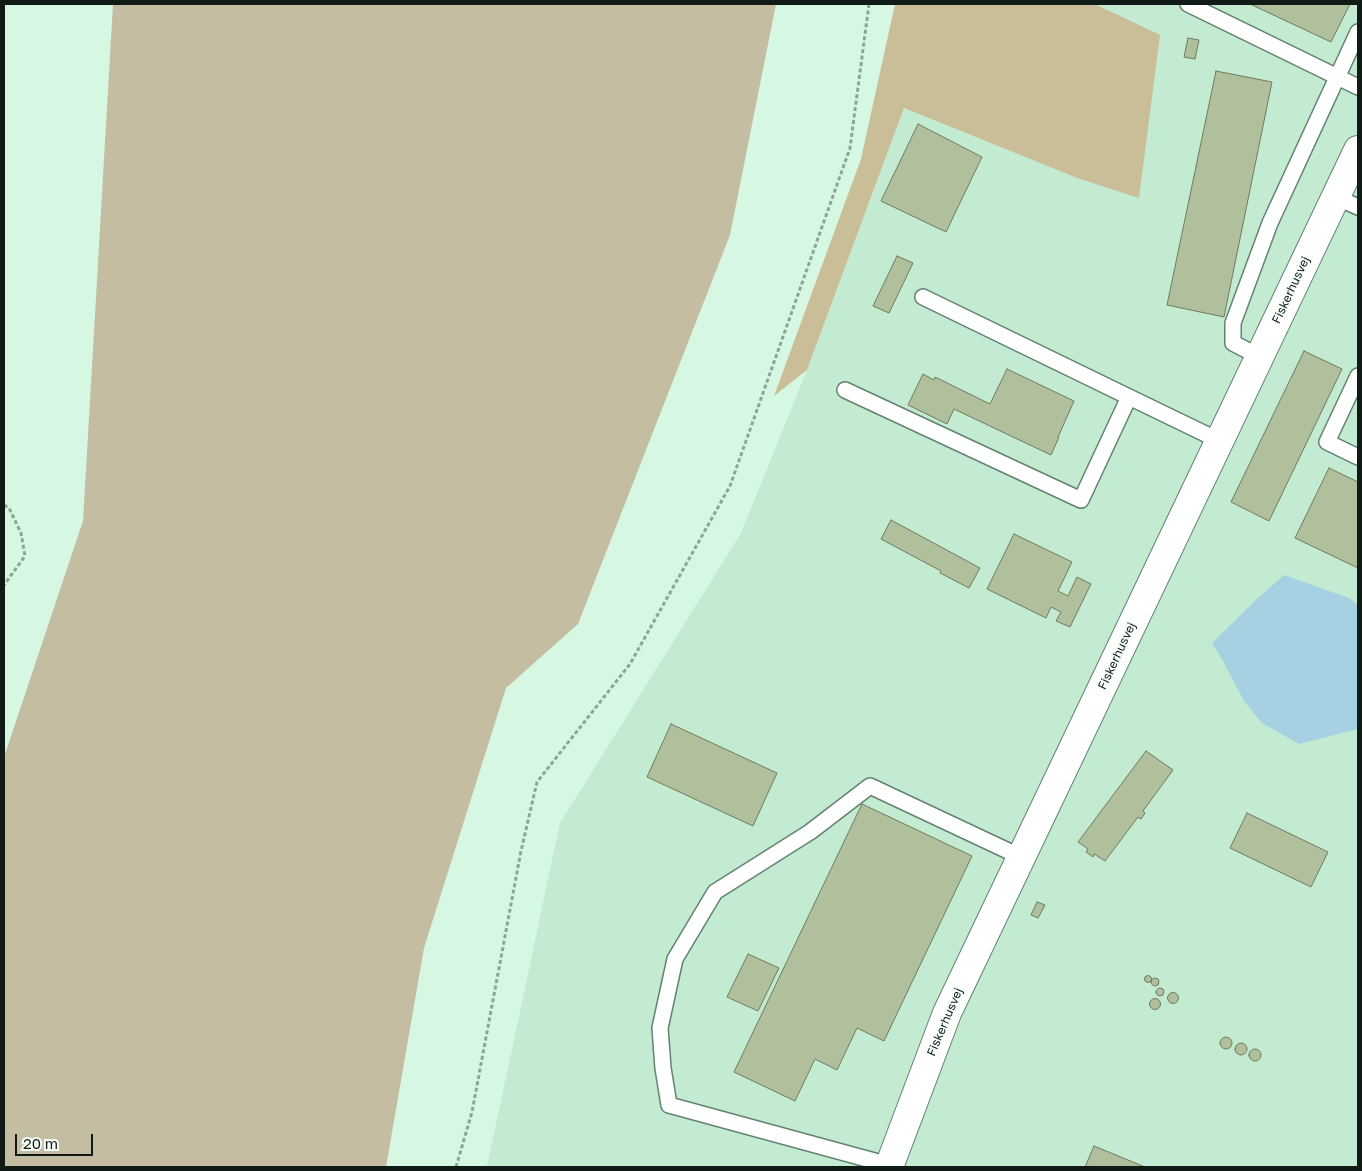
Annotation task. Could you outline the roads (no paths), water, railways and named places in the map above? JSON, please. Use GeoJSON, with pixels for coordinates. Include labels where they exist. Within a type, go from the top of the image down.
{"type":"FeatureCollection","features":[{"type":"Feature","properties":{"kind":"street","name":"Fiskerhusvej"},"geometry":{"type":"LineString","coordinates":[[889,1166],[947,1013],[1260,357],[1347,202],[1358,150]]}},
{"type":"Feature","properties":{"kind":"lane"},"geometry":{"type":"LineString","coordinates":[[1188,4],[1358,86]]}},
{"type":"Feature","properties":{"kind":"lane"},"geometry":{"type":"LineString","coordinates":[[1260,357],[1233,343],[1233,323],[1270,223],[1358,32]]}},
{"type":"Feature","properties":{"kind":"lane"},"geometry":{"type":"LineString","coordinates":[[923,297],[1220,441]]}},
{"type":"Feature","properties":{"kind":"lane"},"geometry":{"type":"LineString","coordinates":[[1358,376],[1327,442],[1358,457]]}},
{"type":"Feature","properties":{"kind":"lane"},"geometry":{"type":"LineString","coordinates":[[845,390],[1081,500],[1129,397]]}},
{"type":"Feature","properties":{"kind":"lane"},"geometry":{"type":"LineString","coordinates":[[889,1166],[669,1105],[663,1068],[660,1028],[675,959],[715,892],[810,832],[870,786],[1022,857]]}},
{"type":"Feature","properties":{"kind":"water"},"geometry":{"type":"Polygon","coordinates":[[[1284,575],[1349,598],[1358,605],[1358,729],[1299,744],[1262,723],[1244,701],[1212,643],[1284,575]]]}}]}
